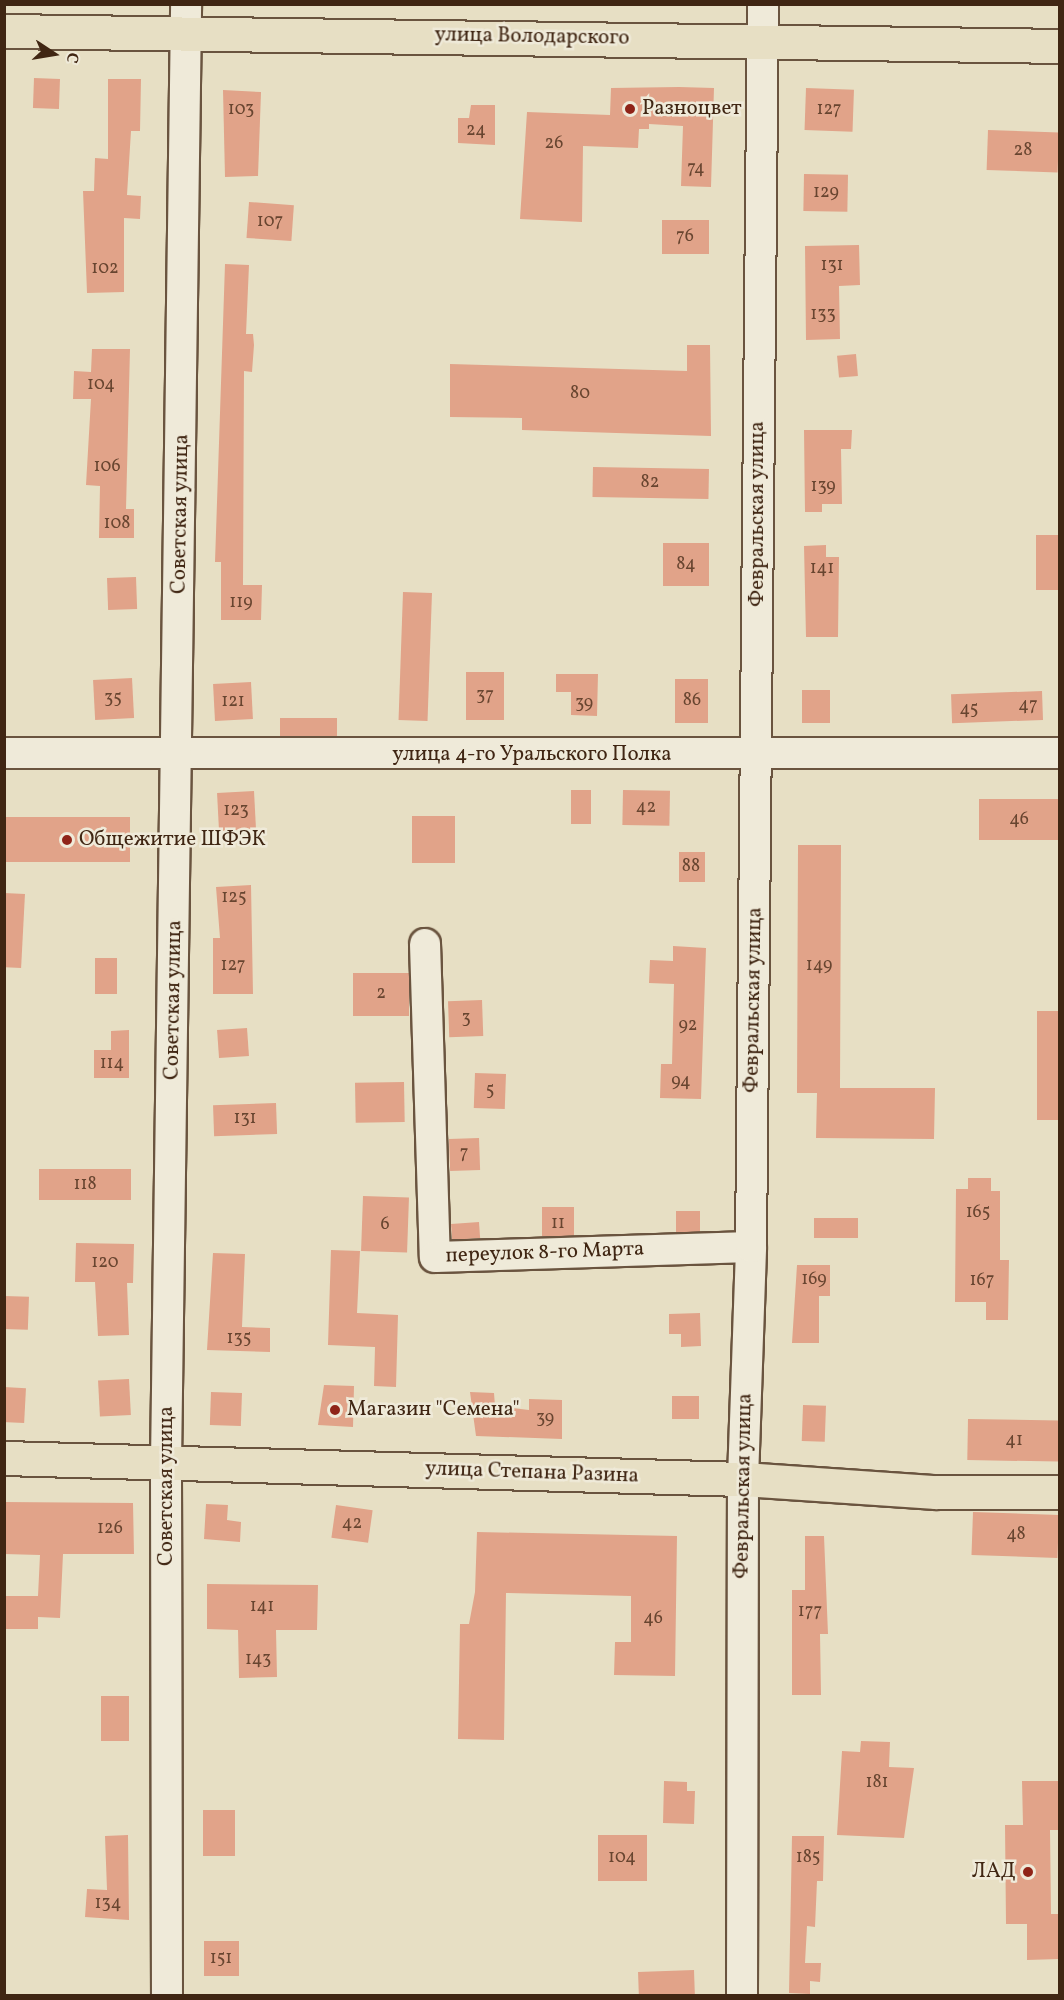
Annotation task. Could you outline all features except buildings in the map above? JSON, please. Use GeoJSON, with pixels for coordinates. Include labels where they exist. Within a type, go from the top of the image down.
{"type":"FeatureCollection","features":[{"type":"Feature","properties":{"kind":"main road","name":"улица Володарского"},"geometry":{"type":"LineString","coordinates":[[4,31],[186,19],[762,40],[1059,46]]}},
{"type":"Feature","properties":{"kind":"main road","name":"улица Степана Разина"},"geometry":{"type":"LineString","coordinates":[[4,1458],[743,1479],[936,1492],[1059,1492]]}},
{"type":"Feature","properties":{"kind":"street","name":"Февральская улица"},"geometry":{"type":"LineString","coordinates":[[742,1995],[743,1479],[751,1247],[763,4]]}},
{"type":"Feature","properties":{"kind":"street","name":"Советская улица"},"geometry":{"type":"LineString","coordinates":[[167,1995],[166,1463],[179,753],[186,19]]}},
{"type":"Feature","properties":{"kind":"street","name":"улица 4-го Уральского Полка"},"geometry":{"type":"LineString","coordinates":[[4,753],[756,756],[1059,753]]}},
{"type":"Feature","properties":{"kind":"street","name":"переулок 8-го Марта"},"geometry":{"type":"LineString","coordinates":[[425,944],[435,1257],[751,1247]]}},
{"type":"Feature","properties":{"kind":"place","name":"Разноцвет"},"geometry":{"type":"Point","coordinates":[630,109]}},
{"type":"Feature","properties":{"kind":"place","name":"Общежитие ШФЭК"},"geometry":{"type":"Point","coordinates":[67,840]}},
{"type":"Feature","properties":{"kind":"place","name":"Магазин \"Семена\""},"geometry":{"type":"Point","coordinates":[335,1410]}},
{"type":"Feature","properties":{"kind":"place","name":"ЛАД"},"geometry":{"type":"Point","coordinates":[1028,1872]}}]}
